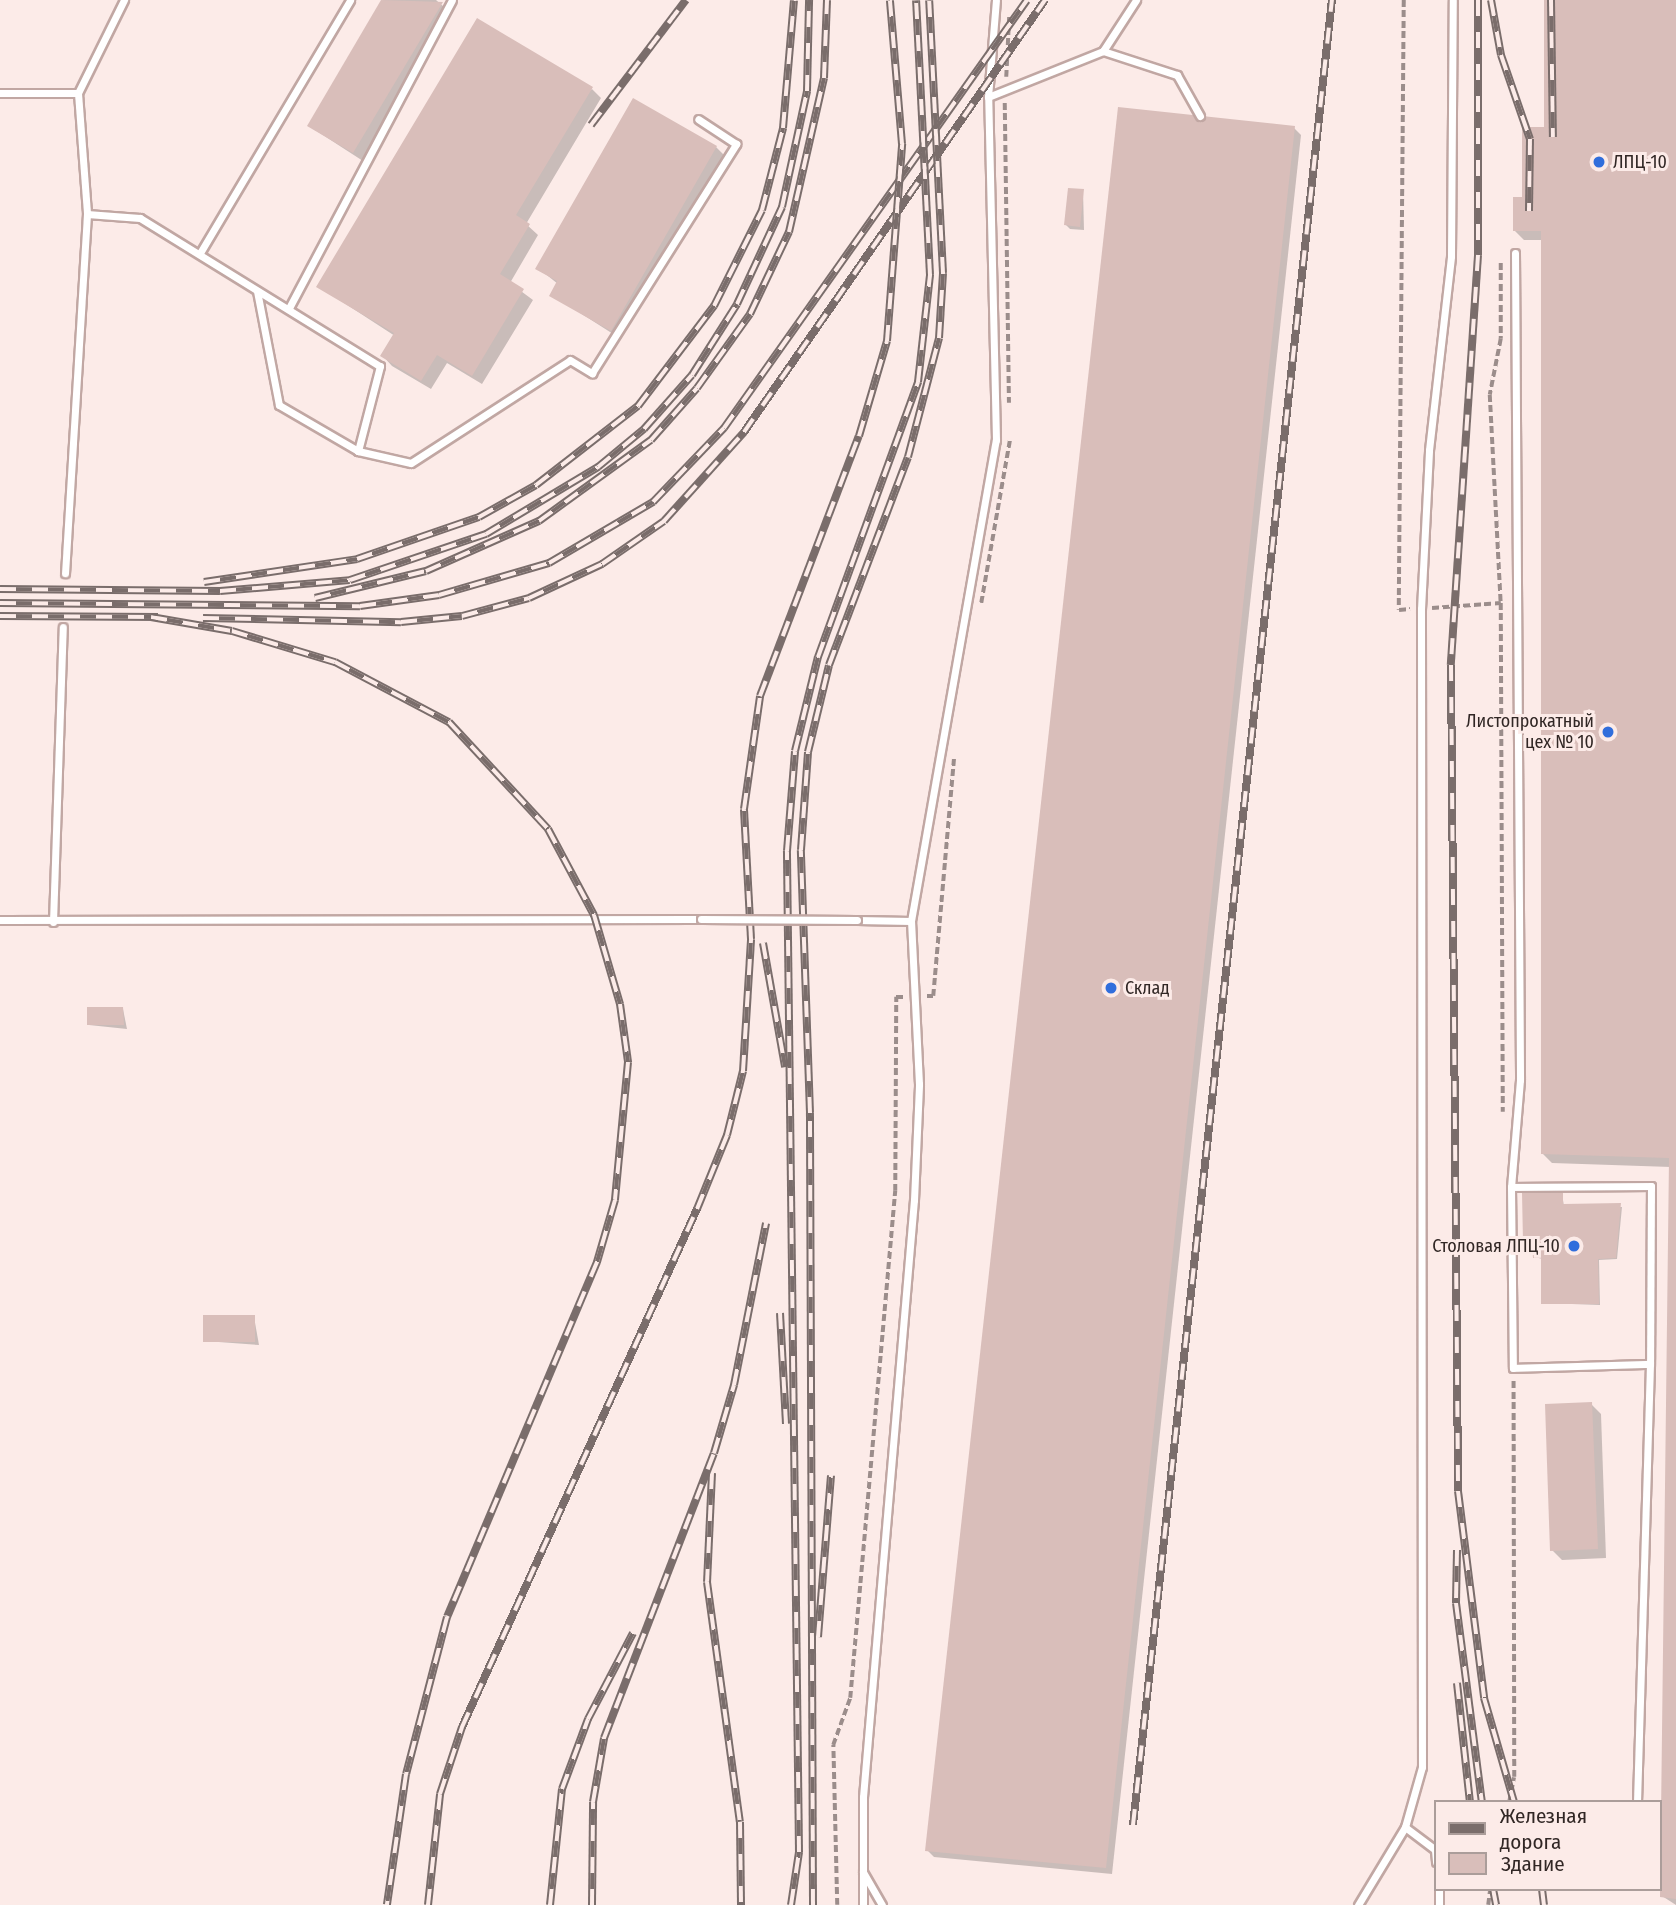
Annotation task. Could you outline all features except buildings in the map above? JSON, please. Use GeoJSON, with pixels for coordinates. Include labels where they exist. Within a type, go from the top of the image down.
{"type":"FeatureCollection","features":[{"type":"Feature","properties":{"kind":"lane"},"geometry":{"type":"LineString","coordinates":[[65,573],[87,214],[78,93],[124,0]]}},
{"type":"Feature","properties":{"kind":"lane"},"geometry":{"type":"LineString","coordinates":[[200,253],[350,0]]}},
{"type":"Feature","properties":{"kind":"lane"},"geometry":{"type":"LineString","coordinates":[[289,308],[452,0]]}},
{"type":"Feature","properties":{"kind":"lane"},"geometry":{"type":"LineString","coordinates":[[863,1905],[861,1869],[875,1628],[914,1200],[918,997],[911,921],[996,440],[988,97],[996,0]]}},
{"type":"Feature","properties":{"kind":"lane"},"geometry":{"type":"LineString","coordinates":[[988,97],[1103,51],[1136,0]]}},
{"type":"Feature","properties":{"kind":"lane"},"geometry":{"type":"LineString","coordinates":[[1357,1905],[1405,1827],[1422,1768],[1421,609],[1429,450],[1451,256],[1453,0]]}},
{"type":"Feature","properties":{"kind":"lane"},"geometry":{"type":"LineString","coordinates":[[1103,51],[1177,75],[1200,116]]}},
{"type":"Feature","properties":{"kind":"lane"},"geometry":{"type":"LineString","coordinates":[[0,93],[78,93]]}},
{"type":"Feature","properties":{"kind":"lane"},"geometry":{"type":"LineString","coordinates":[[257,291],[279,405],[358,451],[411,463],[570,360],[592,373],[736,144],[698,119]]}},
{"type":"Feature","properties":{"kind":"lane"},"geometry":{"type":"LineString","coordinates":[[87,214],[140,218],[380,366],[358,451]]}},
{"type":"Feature","properties":{"kind":"lane"},"geometry":{"type":"LineString","coordinates":[[1515,253],[1520,1080],[1511,1187],[1513,1368],[1650,1364]]}},
{"type":"Feature","properties":{"kind":"lane"},"geometry":{"type":"LineString","coordinates":[[53,922],[63,627]]}},
{"type":"Feature","properties":{"kind":"lane"},"geometry":{"type":"LineString","coordinates":[[0,920],[911,921]]}},
{"type":"Feature","properties":{"kind":"lane"},"geometry":{"type":"LineString","coordinates":[[1511,1187],[1651,1186],[1650,1364],[1637,1800]]}},
{"type":"Feature","properties":{"kind":"lane"},"geometry":{"type":"LineString","coordinates":[[1405,1827],[1434,1849]]}},
{"type":"Feature","properties":{"kind":"lane"},"geometry":{"type":"LineString","coordinates":[[861,1869],[882,1905]]}},
{"type":"Feature","properties":{"kind":"path"},"geometry":{"type":"LineString","coordinates":[[1009,418],[1005,90],[1010,0]]}},
{"type":"Feature","properties":{"kind":"path"},"geometry":{"type":"LineString","coordinates":[[1404,0],[1399,610],[1501,603]]}},
{"type":"Feature","properties":{"kind":"path"},"geometry":{"type":"LineString","coordinates":[[1501,247],[1501,339],[1490,395],[1501,603],[1503,1126]]}},
{"type":"Feature","properties":{"kind":"path"},"geometry":{"type":"LineString","coordinates":[[979,614],[1010,431]]}},
{"type":"Feature","properties":{"kind":"path"},"geometry":{"type":"LineString","coordinates":[[836,1905],[833,1745],[850,1698],[895,1191],[896,997],[933,996],[955,749]]}},
{"type":"Feature","properties":{"kind":"path"},"geometry":{"type":"LineString","coordinates":[[1509,1800],[1514,1777],[1513,1368]]}},
{"type":"Feature","properties":{"kind":"railway"},"geometry":{"type":"LineString","coordinates":[[591,125],[686,0]]}},
{"type":"Feature","properties":{"kind":"railway"},"geometry":{"type":"LineString","coordinates":[[204,582],[357,559],[479,517],[536,485],[638,406],[714,306],[762,210],[783,128],[794,0]]}},
{"type":"Feature","properties":{"kind":"railway"},"geometry":{"type":"LineString","coordinates":[[0,589],[220,591],[350,580],[486,534],[598,467],[644,429],[692,375],[737,304],[782,207],[807,91],[809,0]]}},
{"type":"Feature","properties":{"kind":"railway"},"geometry":{"type":"LineString","coordinates":[[315,598],[426,571],[539,521],[651,440],[697,388],[750,314],[789,232],[824,78],[827,0]]}},
{"type":"Feature","properties":{"kind":"railway"},"geometry":{"type":"LineString","coordinates":[[428,1905],[440,1794],[462,1727],[697,1209],[727,1135],[743,1071],[751,939],[744,809],[760,696],[859,436],[887,341],[902,144],[890,0]]}},
{"type":"Feature","properties":{"kind":"railway"},"geometry":{"type":"LineString","coordinates":[[791,1905],[799,1852],[787,851],[795,751],[818,657],[918,382],[930,275],[916,0]]}},
{"type":"Feature","properties":{"kind":"railway"},"geometry":{"type":"LineString","coordinates":[[813,1905],[810,1113],[801,850],[808,752],[829,665],[908,457],[939,338],[943,273],[929,0]]}},
{"type":"Feature","properties":{"kind":"railway"},"geometry":{"type":"LineString","coordinates":[[0,603],[360,606],[439,595],[549,563],[653,502],[724,428],[1027,0]]}},
{"type":"Feature","properties":{"kind":"railway"},"geometry":{"type":"LineString","coordinates":[[203,618],[401,622],[462,616],[529,598],[602,564],[664,521],[744,432],[1045,0]]}},
{"type":"Feature","properties":{"kind":"railway"},"geometry":{"type":"LineString","coordinates":[[1133,1825],[1332,0]]}},
{"type":"Feature","properties":{"kind":"railway"},"geometry":{"type":"LineString","coordinates":[[1478,0],[1478,255],[1451,665],[1458,1491],[1484,1698],[1513,1800]]}},
{"type":"Feature","properties":{"kind":"railway"},"geometry":{"type":"LineString","coordinates":[[1491,0],[1501,55],[1530,139],[1529,211]]}},
{"type":"Feature","properties":{"kind":"railway"},"geometry":{"type":"LineString","coordinates":[[1551,0],[1553,137]]}},
{"type":"Feature","properties":{"kind":"railway"},"geometry":{"type":"LineString","coordinates":[[0,616],[158,617]]}},
{"type":"Feature","properties":{"kind":"railway"},"geometry":{"type":"LineString","coordinates":[[151,617],[232,631],[335,662],[449,722],[548,829],[594,915],[620,1004],[628,1062],[615,1200],[597,1262],[447,1617],[406,1774],[387,1905]]}},
{"type":"Feature","properties":{"kind":"railway"},"geometry":{"type":"LineString","coordinates":[[763,943],[785,1067]]}},
{"type":"Feature","properties":{"kind":"railway"},"geometry":{"type":"LineString","coordinates":[[592,1905],[593,1802],[604,1738],[714,1453],[734,1385],[766,1223]]}},
{"type":"Feature","properties":{"kind":"railway"},"geometry":{"type":"LineString","coordinates":[[780,1313],[786,1424]]}},
{"type":"Feature","properties":{"kind":"railway"},"geometry":{"type":"LineString","coordinates":[[712,1473],[707,1582],[740,1822],[741,1905]]}},
{"type":"Feature","properties":{"kind":"railway"},"geometry":{"type":"LineString","coordinates":[[818,1637],[831,1476]]}},
{"type":"Feature","properties":{"kind":"railway"},"geometry":{"type":"LineString","coordinates":[[1457,1550],[1456,1603],[1482,1800]]}},
{"type":"Feature","properties":{"kind":"railway"},"geometry":{"type":"LineString","coordinates":[[550,1905],[562,1789],[588,1719],[633,1633]]}},
{"type":"Feature","properties":{"kind":"railway"},"geometry":{"type":"LineString","coordinates":[[1457,1683],[1470,1800]]}},
{"type":"Feature","properties":{"kind":"railway"},"geometry":{"type":"LineString","coordinates":[[1493,1891],[1496,1905]]}},
{"type":"Feature","properties":{"kind":"railway"},"geometry":{"type":"LineString","coordinates":[[1542,1891],[1544,1905]]}},
{"type":"Feature","properties":{"kind":"place","name":"ЛПЦ-10"},"geometry":{"type":"Point","coordinates":[1599,162]}},
{"type":"Feature","properties":{"kind":"place","name":"Листопрокатный цех № 10"},"geometry":{"type":"Point","coordinates":[1608,732]}},
{"type":"Feature","properties":{"kind":"place","name":"Склад"},"geometry":{"type":"Point","coordinates":[1111,988]}},
{"type":"Feature","properties":{"kind":"place","name":"Столовая ЛПЦ-10"},"geometry":{"type":"Point","coordinates":[1574,1246]}}]}
